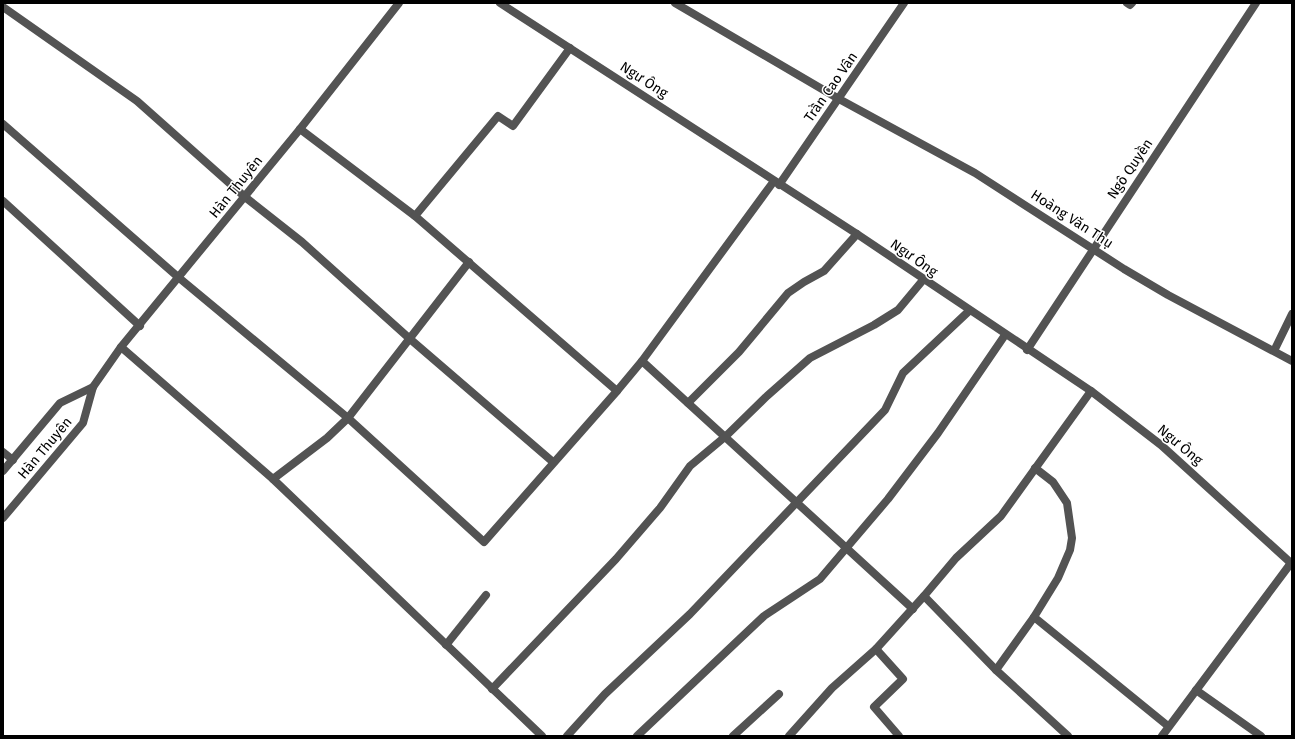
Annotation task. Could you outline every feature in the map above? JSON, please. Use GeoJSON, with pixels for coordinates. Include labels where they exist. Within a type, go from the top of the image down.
{"type":"FeatureCollection","features":[{"type":"Feature","properties":{"kind":"street","name":"Hàn Thuyên"},"geometry":{"type":"LineString","coordinates":[[3,518],[83,423],[94,387],[121,347],[140,326],[178,277],[300,129],[399,3]]}},
{"type":"Feature","properties":{"kind":"street","name":"Ngư Ông"},"geometry":{"type":"LineString","coordinates":[[500,3],[857,234],[922,280],[1090,391],[1162,445],[1292,563]]}},
{"type":"Feature","properties":{"kind":"street","name":"Hoàng Văn Thụ"},"geometry":{"type":"LineString","coordinates":[[675,3],[839,99],[975,173],[1168,295],[1292,360]]}},
{"type":"Feature","properties":{"kind":"street","name":"Trần Cao Vân"},"geometry":{"type":"LineString","coordinates":[[348,418],[484,542],[642,361],[839,99],[904,3]]}},
{"type":"Feature","properties":{"kind":"street"},"geometry":{"type":"LineString","coordinates":[[1127,3],[1130,5],[1132,3]]}},
{"type":"Feature","properties":{"kind":"street","name":"Ngô Quyền"},"geometry":{"type":"LineString","coordinates":[[1027,350],[1256,3]]}},
{"type":"Feature","properties":{"kind":"street"},"geometry":{"type":"LineString","coordinates":[[3,6],[137,101],[245,197],[302,242],[410,339],[553,462]]}},
{"type":"Feature","properties":{"kind":"street"},"geometry":{"type":"LineString","coordinates":[[415,216],[498,116],[513,126],[570,48]]}},
{"type":"Feature","properties":{"kind":"street"},"geometry":{"type":"LineString","coordinates":[[3,124],[178,277],[348,418]]}},
{"type":"Feature","properties":{"kind":"street"},"geometry":{"type":"LineString","coordinates":[[300,129],[415,216],[617,391]]}},
{"type":"Feature","properties":{"kind":"street"},"geometry":{"type":"LineString","coordinates":[[3,201],[140,326]]}},
{"type":"Feature","properties":{"kind":"street"},"geometry":{"type":"LineString","coordinates":[[688,403],[739,352],[788,293],[824,271],[857,234]]}},
{"type":"Feature","properties":{"kind":"street"},"geometry":{"type":"LineString","coordinates":[[273,479],[327,438],[348,418],[469,262]]}},
{"type":"Feature","properties":{"kind":"street"},"geometry":{"type":"LineString","coordinates":[[492,689],[616,559],[660,508],[690,466],[726,436],[767,396],[810,358],[874,325],[898,310],[922,280]]}},
{"type":"Feature","properties":{"kind":"street"},"geometry":{"type":"LineString","coordinates":[[566,736],[605,694],[690,614],[885,410],[903,373],[969,311]]}},
{"type":"Feature","properties":{"kind":"street"},"geometry":{"type":"LineString","coordinates":[[1274,351],[1292,314]]}},
{"type":"Feature","properties":{"kind":"street"},"geometry":{"type":"LineString","coordinates":[[637,736],[764,616],[820,579],[847,548],[938,433],[1005,335]]}},
{"type":"Feature","properties":{"kind":"street"},"geometry":{"type":"LineString","coordinates":[[121,347],[273,479],[542,736]]}},
{"type":"Feature","properties":{"kind":"street"},"geometry":{"type":"LineString","coordinates":[[642,361],[726,436],[913,609]]}},
{"type":"Feature","properties":{"kind":"street","name":"Hàn Thuyên"},"geometry":{"type":"LineString","coordinates":[[3,471],[60,403],[94,387]]}},
{"type":"Feature","properties":{"kind":"street"},"geometry":{"type":"LineString","coordinates":[[789,736],[832,688],[876,649],[913,609],[956,558],[1001,516],[1090,391]]}},
{"type":"Feature","properties":{"kind":"street"},"geometry":{"type":"LineString","coordinates":[[3,452],[12,460]]}},
{"type":"Feature","properties":{"kind":"street"},"geometry":{"type":"LineString","coordinates":[[996,670],[1034,617],[1058,578],[1070,550],[1072,538],[1067,502],[1053,482],[1035,468]]}},
{"type":"Feature","properties":{"kind":"street"},"geometry":{"type":"LineString","coordinates":[[1163,736],[1168,726],[1292,563]]}},
{"type":"Feature","properties":{"kind":"street"},"geometry":{"type":"LineString","coordinates":[[446,644],[486,595]]}},
{"type":"Feature","properties":{"kind":"street"},"geometry":{"type":"LineString","coordinates":[[924,596],[996,670],[1068,736]]}},
{"type":"Feature","properties":{"kind":"street"},"geometry":{"type":"LineString","coordinates":[[1034,617],[1168,726]]}},
{"type":"Feature","properties":{"kind":"street"},"geometry":{"type":"LineString","coordinates":[[876,649],[903,679],[874,706],[899,736]]}},
{"type":"Feature","properties":{"kind":"street"},"geometry":{"type":"LineString","coordinates":[[1196,690],[1262,736]]}},
{"type":"Feature","properties":{"kind":"street"},"geometry":{"type":"LineString","coordinates":[[733,736],[779,694]]}}]}
